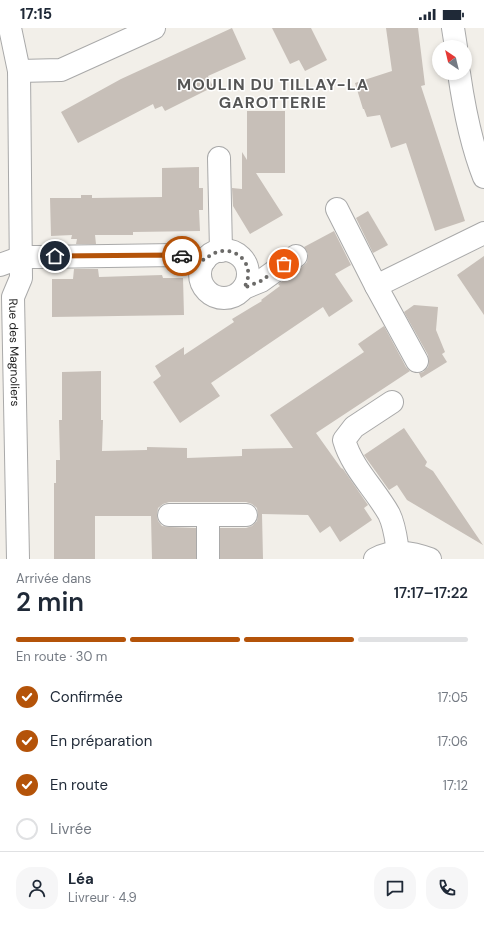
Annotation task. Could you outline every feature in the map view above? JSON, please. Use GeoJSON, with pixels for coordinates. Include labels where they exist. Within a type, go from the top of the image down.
{"type":"FeatureCollection","features":[{"type":"Feature","properties":{"kind":"street","name":"Rue des Magnoliers"},"geometry":{"type":"LineString","coordinates":[[10,28],[19,71],[22,257],[21,278],[13,297],[9,528],[18,559]]}},
{"type":"Feature","properties":{"kind":"street"},"geometry":{"type":"LineString","coordinates":[[19,71],[61,70],[154,28]]}},
{"type":"Feature","properties":{"kind":"street"},"geometry":{"type":"LineString","coordinates":[[453,28],[455,40]]}},
{"type":"Feature","properties":{"kind":"street"},"geometry":{"type":"LineString","coordinates":[[460,80],[467,120],[476,158],[484,177]]}},
{"type":"Feature","properties":{"kind":"street"},"geometry":{"type":"LineString","coordinates":[[0,265],[22,257],[213,256],[227,250],[234,253],[244,261],[247,267],[248,274],[246,283],[240,293],[231,297],[221,298],[210,293],[204,287],[201,279],[200,272],[213,256],[219,158]]}},
{"type":"Feature","properties":{"kind":"street"},"geometry":{"type":"LineString","coordinates":[[337,209],[376,286],[417,361]]}},
{"type":"Feature","properties":{"kind":"street"},"geometry":{"type":"LineString","coordinates":[[376,286],[484,233]]}},
{"type":"Feature","properties":{"kind":"street"},"geometry":{"type":"LineString","coordinates":[[244,288],[261,281],[296,256]]}},
{"type":"Feature","properties":{"kind":"street"},"geometry":{"type":"LineString","coordinates":[[392,402],[354,427],[344,440],[348,454],[389,514],[396,532],[398,552]]}},
{"type":"Feature","properties":{"kind":"street"},"geometry":{"type":"LineString","coordinates":[[169,515],[246,515]]}},
{"type":"Feature","properties":{"kind":"street"},"geometry":{"type":"LineString","coordinates":[[208,516],[208,559]]}},
{"type":"Feature","properties":{"kind":"street"},"geometry":{"type":"LineString","coordinates":[[375,559],[398,552],[414,553],[430,559]]}},
{"type":"Feature","properties":{"kind":"building"},"geometry":{"type":"Polygon","coordinates":[[[232,28],[246,59],[208,76],[213,87],[165,111],[162,106],[155,109],[153,104],[78,143],[61,112],[121,79],[232,28]]]}},
{"type":"Feature","properties":{"kind":"building"},"geometry":{"type":"Polygon","coordinates":[[[272,28],[311,28],[327,60],[305,71],[299,60],[290,64],[272,28]]]}},
{"type":"Feature","properties":{"kind":"building"},"geometry":{"type":"Polygon","coordinates":[[[386,28],[418,28],[425,85],[421,86],[465,221],[435,231],[406,143],[391,148],[380,115],[367,117],[355,83],[392,71],[386,28]]]}},
{"type":"Feature","properties":{"kind":"building"},"geometry":{"type":"Polygon","coordinates":[[[247,111],[285,111],[285,173],[256,173],[283,215],[250,234],[233,206],[232,188],[242,189],[242,152],[247,160],[247,111]]]}},
{"type":"Feature","properties":{"kind":"building"},"geometry":{"type":"Polygon","coordinates":[[[199,167],[199,188],[203,188],[203,210],[199,210],[200,231],[133,232],[133,235],[95,235],[96,244],[76,244],[77,239],[71,239],[72,235],[51,236],[50,198],[81,198],[81,195],[92,195],[92,198],[162,197],[162,168],[199,167]]]}},
{"type":"Feature","properties":{"kind":"building"},"geometry":{"type":"Polygon","coordinates":[[[368,211],[388,245],[373,253],[356,218],[368,211]]]}},
{"type":"Feature","properties":{"kind":"building"},"geometry":{"type":"Polygon","coordinates":[[[334,231],[351,265],[335,274],[353,301],[329,317],[323,307],[211,383],[220,396],[180,423],[153,382],[161,376],[155,366],[184,347],[184,355],[234,322],[232,319],[262,301],[261,300],[280,286],[278,284],[307,262],[308,254],[304,247],[334,231]]]}},
{"type":"Feature","properties":{"kind":"building"},"geometry":{"type":"Polygon","coordinates":[[[484,256],[484,315],[457,275],[484,256]]]}},
{"type":"Feature","properties":{"kind":"building"},"geometry":{"type":"Polygon","coordinates":[[[74,269],[98,269],[99,277],[162,275],[163,278],[183,278],[184,315],[52,317],[52,279],[73,279],[74,269]]]}},
{"type":"Feature","properties":{"kind":"building"},"geometry":{"type":"Polygon","coordinates":[[[414,305],[438,307],[436,330],[445,352],[442,354],[447,362],[421,378],[419,373],[423,372],[428,367],[428,355],[404,312],[414,305]]]}},
{"type":"Feature","properties":{"kind":"building"},"geometry":{"type":"Polygon","coordinates":[[[384,326],[406,367],[410,371],[316,433],[368,505],[364,508],[372,520],[340,542],[330,526],[320,533],[308,515],[262,514],[263,559],[220,559],[220,528],[246,528],[252,526],[257,521],[257,508],[246,502],[169,502],[158,508],[158,521],[162,526],[196,528],[196,559],[152,559],[151,516],[95,516],[95,559],[54,559],[54,483],[56,483],[56,460],[60,460],[59,420],[62,420],[62,372],[101,371],[101,420],[103,420],[102,451],[147,450],[147,447],[187,448],[187,458],[242,456],[242,449],[293,448],[270,415],[364,352],[358,344],[384,326]]]}},
{"type":"Feature","properties":{"kind":"building"},"geometry":{"type":"Polygon","coordinates":[[[404,428],[427,462],[425,466],[433,471],[483,545],[407,500],[397,485],[389,490],[364,455],[404,428]]]}},
{"type":"Feature","properties":{"kind":"way so far"},"geometry":{"type":"LineString","coordinates":[[182,256],[205,260],[211,254],[221,251],[227,250],[237,254],[248,269],[248,279],[244,288],[261,281],[284,264]]}},
{"type":"Feature","properties":{"kind":"district","name":"MOULIN DU TILLAY-LA GAROTTERIE"},"geometry":{"type":"Point","coordinates":[273,93]}},
{"type":"Feature","properties":{"kind":"route"},"geometry":{"type":"LineString","coordinates":[[55,256],[182,256]]}}]}
